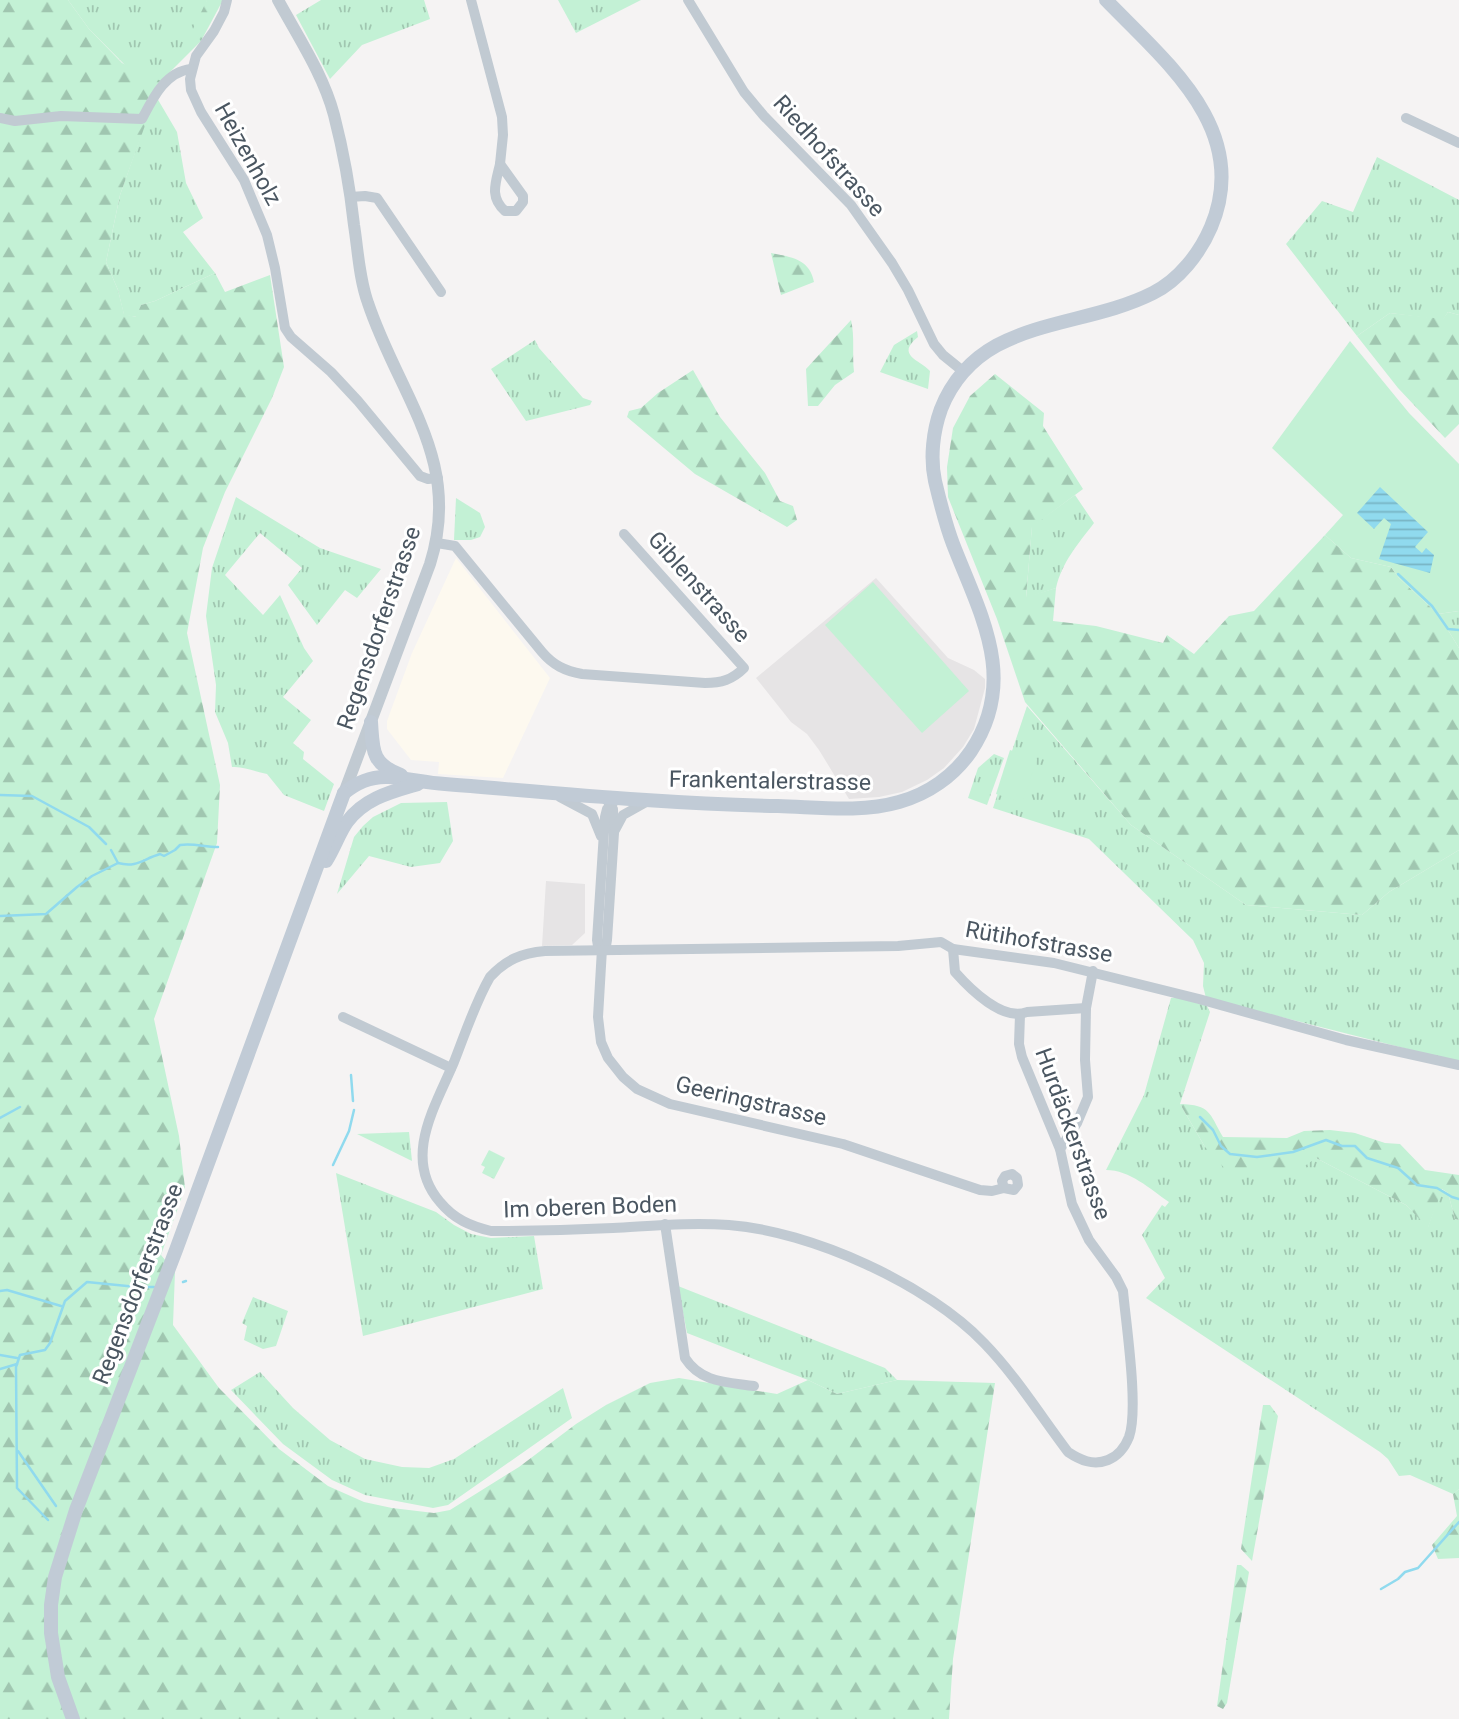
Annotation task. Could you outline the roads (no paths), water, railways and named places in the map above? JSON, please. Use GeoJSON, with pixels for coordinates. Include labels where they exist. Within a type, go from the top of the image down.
{"type":"FeatureCollection","features":[{"type":"Feature","properties":{"kind":"main road","name":"Frankentalerstrasse"},"geometry":{"type":"LineString","coordinates":[[344,793],[355,784],[387,776],[612,801],[856,808],[899,802],[923,793],[944,780],[965,760],[981,734],[991,706],[995,683],[993,656],[983,614],[953,543],[941,508],[934,474],[936,424],[943,404],[964,372],[978,358],[1013,337],[1039,327],[1128,304],[1158,291],[1192,260],[1211,228],[1219,202],[1222,172],[1218,145],[1211,125],[1188,87],[1106,0]]}},
{"type":"Feature","properties":{"kind":"main road"},"geometry":{"type":"LineString","coordinates":[[371,722],[377,761],[388,770],[422,782]]}},
{"type":"Feature","properties":{"kind":"main road","name":"Frankentalerstrasse"},"geometry":{"type":"LineString","coordinates":[[367,802],[422,782]]}},
{"type":"Feature","properties":{"kind":"main road"},"geometry":{"type":"LineString","coordinates":[[344,793],[367,802]]}},
{"type":"Feature","properties":{"kind":"main road","name":"Regensdorferstrasse"},"geometry":{"type":"LineString","coordinates":[[73,1719],[58,1676],[51,1633],[55,1577],[76,1510],[344,793]]}},
{"type":"Feature","properties":{"kind":"main road","name":"Regensdorferstrasse"},"geometry":{"type":"LineString","coordinates":[[316,872],[323,866],[346,823],[367,802]]}},
{"type":"Feature","properties":{"kind":"street"},"geometry":{"type":"LineString","coordinates":[[0,117],[15,121],[61,116],[142,119],[166,81],[179,70],[191,69],[224,12],[228,0]]}},
{"type":"Feature","properties":{"kind":"street","name":"Regensdorferstrasse"},"geometry":{"type":"LineString","coordinates":[[278,0],[327,95],[336,125],[350,197],[367,301],[424,429],[438,478],[440,517],[437,543],[344,793]]}},
{"type":"Feature","properties":{"kind":"street"},"geometry":{"type":"LineString","coordinates":[[471,0],[502,117],[500,164]]}},
{"type":"Feature","properties":{"kind":"street","name":"Riedhofstrasse"},"geometry":{"type":"LineString","coordinates":[[688,0],[744,92],[850,205],[892,262],[933,344],[964,372]]}},
{"type":"Feature","properties":{"kind":"street","name":"Heizenholz"},"geometry":{"type":"LineString","coordinates":[[191,69],[194,99],[244,180],[267,235],[285,328],[291,337],[331,372],[358,401],[420,475],[428,479],[438,478]]}},
{"type":"Feature","properties":{"kind":"street"},"geometry":{"type":"LineString","coordinates":[[1406,118],[1459,143]]}},
{"type":"Feature","properties":{"kind":"street"},"geometry":{"type":"LineString","coordinates":[[350,197],[377,198],[441,292]]}},
{"type":"Feature","properties":{"kind":"street","name":"Giblenstrasse"},"geometry":{"type":"LineString","coordinates":[[437,543],[455,546],[462,553],[556,666],[582,674],[705,683],[732,679],[744,668],[624,534]]}},
{"type":"Feature","properties":{"kind":"street","name":"Geeringstrasse"},"geometry":{"type":"LineString","coordinates":[[553,793],[592,814],[600,829],[603,845]]}},
{"type":"Feature","properties":{"kind":"street","name":"Geeringstrasse"},"geometry":{"type":"LineString","coordinates":[[612,801],[614,833],[607,940],[602,949],[598,1017],[601,1042],[608,1058],[623,1077],[637,1089],[670,1104],[852,1147],[973,1188],[992,1191],[1004,1188]]}},
{"type":"Feature","properties":{"kind":"street","name":"Geeringstrasse"},"geometry":{"type":"LineString","coordinates":[[602,949],[598,946],[597,933],[607,809],[612,801]]}},
{"type":"Feature","properties":{"kind":"street"},"geometry":{"type":"LineString","coordinates":[[614,833],[623,815],[648,801]]}},
{"type":"Feature","properties":{"kind":"street","name":"Rütihofstrasse"},"geometry":{"type":"LineString","coordinates":[[602,949],[898,946],[941,942],[953,949],[1009,955],[1093,971],[1346,1040],[1459,1065]]}},
{"type":"Feature","properties":{"kind":"street","name":"Im oberen Boden"},"geometry":{"type":"LineString","coordinates":[[602,949],[527,953],[505,963],[489,977],[425,1129],[421,1161],[432,1192],[455,1217],[466,1224],[491,1231],[665,1224],[731,1225],[770,1231],[816,1244],[915,1289],[963,1323],[1022,1387]]}},
{"type":"Feature","properties":{"kind":"street"},"geometry":{"type":"LineString","coordinates":[[953,949],[955,972],[1004,1012],[1020,1015],[1027,1012],[1086,1008]]}},
{"type":"Feature","properties":{"kind":"street"},"geometry":{"type":"LineString","coordinates":[[1060,1149],[1077,1123],[1088,1097],[1085,1060],[1086,1008],[1093,971]]}},
{"type":"Feature","properties":{"kind":"street","name":"Hurdäckerstrasse"},"geometry":{"type":"LineString","coordinates":[[1020,1015],[1018,1032],[1022,1057],[1060,1149],[1072,1204],[1082,1227],[1123,1291],[1132,1421],[1124,1446],[1110,1460],[1099,1463],[1078,1459],[1068,1452],[1022,1387]]}},
{"type":"Feature","properties":{"kind":"street"},"geometry":{"type":"LineString","coordinates":[[343,1017],[451,1068]]}},
{"type":"Feature","properties":{"kind":"street"},"geometry":{"type":"LineString","coordinates":[[665,1224],[685,1358],[699,1374],[712,1380],[754,1386]]}},
{"type":"Feature","properties":{"kind":"water"},"geometry":{"type":"Polygon","coordinates":[[[1380,487],[1428,532],[1415,547],[1422,553],[1426,548],[1434,555],[1430,573],[1379,559],[1391,524],[1384,518],[1374,529],[1357,513],[1380,487]]]}},
{"type":"Feature","properties":{"kind":"waterway"},"geometry":{"type":"LineString","coordinates":[[1398,574],[1432,606],[1448,629],[1459,630]]}},
{"type":"Feature","properties":{"kind":"waterway"},"geometry":{"type":"LineString","coordinates":[[0,795],[32,796],[89,827],[106,844]]}},
{"type":"Feature","properties":{"kind":"waterway"},"geometry":{"type":"LineString","coordinates":[[111,850],[118,863],[130,864],[160,854],[164,856],[180,845],[218,847]]}},
{"type":"Feature","properties":{"kind":"waterway"},"geometry":{"type":"LineString","coordinates":[[0,916],[46,914],[92,876],[118,863]]}},
{"type":"Feature","properties":{"kind":"waterway"},"geometry":{"type":"LineString","coordinates":[[351,1075],[353,1101]]}},
{"type":"Feature","properties":{"kind":"waterway"},"geometry":{"type":"LineString","coordinates":[[0,1118],[20,1107]]}},
{"type":"Feature","properties":{"kind":"waterway"},"geometry":{"type":"LineString","coordinates":[[333,1165],[349,1131],[354,1110]]}},
{"type":"Feature","properties":{"kind":"waterway"},"geometry":{"type":"LineString","coordinates":[[1200,1117],[1230,1154],[1257,1157],[1293,1152],[1326,1140],[1342,1146],[1355,1146],[1367,1158],[1398,1168],[1417,1185],[1437,1188],[1459,1199]]}},
{"type":"Feature","properties":{"kind":"waterway"},"geometry":{"type":"LineString","coordinates":[[48,1520],[17,1488],[16,1367],[20,1355],[45,1350],[65,1301],[87,1282],[137,1287]]}},
{"type":"Feature","properties":{"kind":"waterway"},"geometry":{"type":"LineString","coordinates":[[141,1287],[154,1287]]}},
{"type":"Feature","properties":{"kind":"waterway"},"geometry":{"type":"LineString","coordinates":[[0,1291],[7,1290],[61,1306]]}},
{"type":"Feature","properties":{"kind":"waterway"},"geometry":{"type":"LineString","coordinates":[[0,1355],[17,1358]]}},
{"type":"Feature","properties":{"kind":"waterway"},"geometry":{"type":"LineString","coordinates":[[0,1369],[17,1364]]}},
{"type":"Feature","properties":{"kind":"waterway"},"geometry":{"type":"LineString","coordinates":[[18,1451],[56,1506]]}},
{"type":"Feature","properties":{"kind":"waterway"},"geometry":{"type":"LineString","coordinates":[[1381,1589],[1405,1572],[1418,1568],[1459,1522]]}}]}
